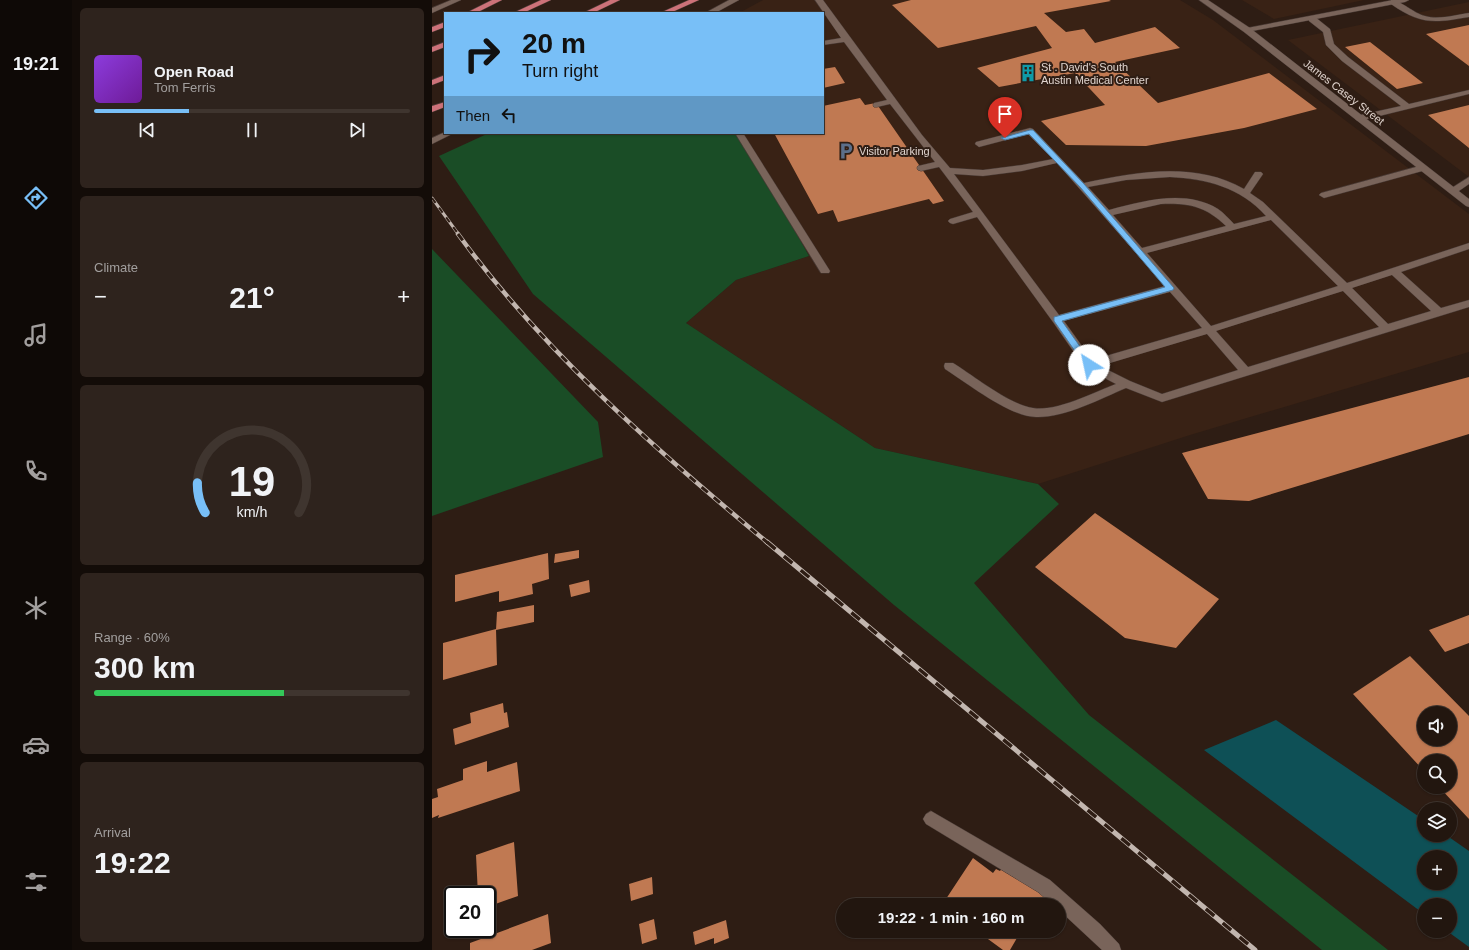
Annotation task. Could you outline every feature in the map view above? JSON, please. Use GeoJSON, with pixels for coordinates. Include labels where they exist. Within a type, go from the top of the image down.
{"type":"FeatureCollection","features":[{"type":"Feature","properties":{"kind":"highway"},"geometry":{"type":"LineString","coordinates":[[472,12],[498,0]]}},
{"type":"Feature","properties":{"kind":"highway"},"geometry":{"type":"LineString","coordinates":[[519,12],[547,0]]}},
{"type":"Feature","properties":{"kind":"highway"},"geometry":{"type":"LineString","coordinates":[[589,12],[616,0]]}},
{"type":"Feature","properties":{"kind":"highway"},"geometry":{"type":"LineString","coordinates":[[666,12],[696,0]]}},
{"type":"Feature","properties":{"kind":"highway"},"geometry":{"type":"LineString","coordinates":[[432,30],[443,25]]}},
{"type":"Feature","properties":{"kind":"highway"},"geometry":{"type":"LineString","coordinates":[[432,50],[444,44]]}},
{"type":"Feature","properties":{"kind":"highway"},"geometry":{"type":"LineString","coordinates":[[432,82],[444,77]]}},
{"type":"Feature","properties":{"kind":"highway"},"geometry":{"type":"LineString","coordinates":[[432,109],[444,104]]}},
{"type":"Feature","properties":{"kind":"street"},"geometry":{"type":"LineString","coordinates":[[432,11],[457,0]]}},
{"type":"Feature","properties":{"kind":"street"},"geometry":{"type":"LineString","coordinates":[[711,12],[735,0]]}},
{"type":"Feature","properties":{"kind":"street"},"geometry":{"type":"LineString","coordinates":[[819,0],[892,101],[1057,319],[1089,365],[1126,384],[1162,398],[1469,303]]}},
{"type":"Feature","properties":{"kind":"street","name":"James Casey Street"},"geometry":{"type":"LineString","coordinates":[[1203,0],[1247,30],[1469,204]]}},
{"type":"Feature","properties":{"kind":"street"},"geometry":{"type":"LineString","coordinates":[[1247,30],[1405,0]]}},
{"type":"Feature","properties":{"kind":"street"},"geometry":{"type":"LineString","coordinates":[[1394,2],[1414,16],[1424,19],[1443,19],[1469,15]]}},
{"type":"Feature","properties":{"kind":"street"},"geometry":{"type":"LineString","coordinates":[[1312,18],[1327,31],[1330,45],[1345,59],[1407,106]]}},
{"type":"Feature","properties":{"kind":"street"},"geometry":{"type":"LineString","coordinates":[[824,43],[846,39]]}},
{"type":"Feature","properties":{"kind":"street"},"geometry":{"type":"LineString","coordinates":[[1359,118],[1469,92]]}},
{"type":"Feature","properties":{"kind":"street"},"geometry":{"type":"LineString","coordinates":[[878,105],[892,101]]}},
{"type":"Feature","properties":{"kind":"street"},"geometry":{"type":"LineString","coordinates":[[979,144],[1030,132],[1059,160],[1170,288],[1246,372]]}},
{"type":"Feature","properties":{"kind":"street"},"geometry":{"type":"LineString","coordinates":[[432,141],[448,134]]}},
{"type":"Feature","properties":{"kind":"street"},"geometry":{"type":"LineString","coordinates":[[740,134],[825,271]]}},
{"type":"Feature","properties":{"kind":"street"},"geometry":{"type":"LineString","coordinates":[[947,172],[983,172],[1022,168],[1059,160]]}},
{"type":"Feature","properties":{"kind":"street"},"geometry":{"type":"LineString","coordinates":[[921,168],[940,164]]}},
{"type":"Feature","properties":{"kind":"street"},"geometry":{"type":"LineString","coordinates":[[1324,195],[1423,168]]}},
{"type":"Feature","properties":{"kind":"street"},"geometry":{"type":"LineString","coordinates":[[1151,175],[1159,170]]}},
{"type":"Feature","properties":{"kind":"street"},"geometry":{"type":"LineString","coordinates":[[1082,186],[1151,175],[1174,173],[1206,177],[1230,184],[1254,198],[1387,329]]}},
{"type":"Feature","properties":{"kind":"street"},"geometry":{"type":"LineString","coordinates":[[1245,193],[1258,174]]}},
{"type":"Feature","properties":{"kind":"street"},"geometry":{"type":"LineString","coordinates":[[1452,191],[1469,180]]}},
{"type":"Feature","properties":{"kind":"street"},"geometry":{"type":"LineString","coordinates":[[1106,214],[1156,201],[1176,201],[1197,204],[1215,212],[1233,228]]}},
{"type":"Feature","properties":{"kind":"street"},"geometry":{"type":"LineString","coordinates":[[953,221],[978,214]]}},
{"type":"Feature","properties":{"kind":"street"},"geometry":{"type":"LineString","coordinates":[[1140,252],[1272,217]]}},
{"type":"Feature","properties":{"kind":"street"},"geometry":{"type":"LineString","coordinates":[[1089,365],[1208,330],[1469,246]]}},
{"type":"Feature","properties":{"kind":"street"},"geometry":{"type":"LineString","coordinates":[[1394,271],[1439,312]]}},
{"type":"Feature","properties":{"kind":"street"},"geometry":{"type":"LineString","coordinates":[[1057,319],[1170,288]]}},
{"type":"Feature","properties":{"kind":"street"},"geometry":{"type":"LineString","coordinates":[[949,366],[1021,410],[1035,413],[1052,410],[1126,384]]}},
{"type":"Feature","properties":{"kind":"street"},"geometry":{"type":"LineString","coordinates":[[931,819],[1044,886],[1094,930],[1113,950]]}},
{"type":"Feature","properties":{"kind":"shaded area"},"geometry":{"type":"Polygon","coordinates":[[[763,0],[1180,0],[1213,20],[1469,214],[1469,352],[1190,435],[1038,484],[875,448],[686,323],[736,280],[809,256],[742,134],[824,134],[824,12],[741,12],[763,0]]]}},
{"type":"Feature","properties":{"kind":"shaded area"},"geometry":{"type":"Polygon","coordinates":[[[1242,0],[1364,0],[1274,19],[1242,0]]]}},
{"type":"Feature","properties":{"kind":"shaded area"},"geometry":{"type":"Polygon","coordinates":[[[1469,2],[1469,177],[1288,40],[1469,2]]]}},
{"type":"Feature","properties":{"kind":"green space"},"geometry":{"type":"Polygon","coordinates":[[[487,134],[742,134],[809,256],[736,280],[686,323],[875,448],[1038,484],[1059,504],[974,583],[1089,715],[1388,950],[1322,950],[894,605],[533,294],[439,156],[487,134]]]}},
{"type":"Feature","properties":{"kind":"green space"},"geometry":{"type":"Polygon","coordinates":[[[432,249],[598,422],[603,457],[432,516],[432,249]]]}},
{"type":"Feature","properties":{"kind":"water"},"geometry":{"type":"Polygon","coordinates":[[[1276,720],[1417,815],[1417,842],[1456,842],[1469,851],[1469,947],[1457,938],[1457,898],[1417,898],[1417,909],[1204,750],[1276,720]]]}},
{"type":"Feature","properties":{"kind":"building","name":"St . David's South Austin Medical Center"},"geometry":{"type":"Polygon","coordinates":[[[911,0],[1109,0],[1111,1],[1044,13],[1066,32],[1084,29],[1095,43],[1155,27],[1180,48],[1115,62],[1158,103],[1269,73],[1317,109],[1244,128],[1146,146],[1066,145],[1041,121],[1105,105],[1075,73],[999,87],[977,68],[1052,48],[1036,26],[938,48],[892,5],[911,0]]]}},
{"type":"Feature","properties":{"kind":"building"},"geometry":{"type":"Polygon","coordinates":[[[1469,25],[1469,66],[1426,34],[1469,25]]]}},
{"type":"Feature","properties":{"kind":"building"},"geometry":{"type":"Polygon","coordinates":[[[1370,42],[1423,83],[1397,89],[1345,47],[1370,42]]]}},
{"type":"Feature","properties":{"kind":"building"},"geometry":{"type":"Polygon","coordinates":[[[835,67],[845,83],[824,88],[824,69],[835,67]]]}},
{"type":"Feature","properties":{"kind":"building","name":"Visitor Parking"},"geometry":{"type":"Polygon","coordinates":[[[860,98],[865,105],[876,103],[944,201],[933,204],[929,199],[838,222],[833,210],[818,214],[775,134],[824,134],[824,106],[860,98]]]}},
{"type":"Feature","properties":{"kind":"building"},"geometry":{"type":"Polygon","coordinates":[[[1469,105],[1469,148],[1428,115],[1469,105]]]}},
{"type":"Feature","properties":{"kind":"building"},"geometry":{"type":"Polygon","coordinates":[[[1469,377],[1469,434],[1249,501],[1208,499],[1182,453],[1469,377]]]}},
{"type":"Feature","properties":{"kind":"building"},"geometry":{"type":"Polygon","coordinates":[[[1095,513],[1219,599],[1176,648],[1125,638],[1035,567],[1095,513]]]}},
{"type":"Feature","properties":{"kind":"building"},"geometry":{"type":"Polygon","coordinates":[[[579,550],[579,558],[554,563],[555,554],[579,550]]]}},
{"type":"Feature","properties":{"kind":"building"},"geometry":{"type":"Polygon","coordinates":[[[548,553],[549,579],[532,584],[533,594],[499,602],[499,591],[455,602],[455,575],[548,553]]]}},
{"type":"Feature","properties":{"kind":"building"},"geometry":{"type":"Polygon","coordinates":[[[589,580],[590,592],[571,597],[569,585],[589,580]]]}},
{"type":"Feature","properties":{"kind":"building"},"geometry":{"type":"Polygon","coordinates":[[[534,605],[534,622],[496,630],[497,612],[534,605]]]}},
{"type":"Feature","properties":{"kind":"building"},"geometry":{"type":"Polygon","coordinates":[[[1469,615],[1469,643],[1445,652],[1429,630],[1469,615]]]}},
{"type":"Feature","properties":{"kind":"building"},"geometry":{"type":"Polygon","coordinates":[[[496,629],[497,665],[443,680],[443,643],[496,629]]]}},
{"type":"Feature","properties":{"kind":"building"},"geometry":{"type":"Polygon","coordinates":[[[1410,656],[1469,716],[1469,819],[1457,806],[1457,802],[1453,802],[1446,794],[1457,794],[1457,754],[1417,754],[1417,763],[1353,694],[1410,656]]]}},
{"type":"Feature","properties":{"kind":"building"},"geometry":{"type":"Polygon","coordinates":[[[503,703],[504,713],[507,712],[509,727],[455,745],[453,729],[471,723],[470,713],[503,703]]]}},
{"type":"Feature","properties":{"kind":"building"},"geometry":{"type":"Polygon","coordinates":[[[487,761],[487,772],[517,762],[520,791],[438,818],[439,815],[432,818],[432,799],[438,797],[437,789],[463,780],[463,769],[487,761]]]}},
{"type":"Feature","properties":{"kind":"building"},"geometry":{"type":"Polygon","coordinates":[[[514,842],[518,896],[496,904],[496,886],[478,886],[476,855],[514,842]]]}},
{"type":"Feature","properties":{"kind":"building"},"geometry":{"type":"Polygon","coordinates":[[[973,858],[993,873],[996,869],[1000,871],[1005,864],[1048,894],[1046,898],[947,898],[973,858]]]}},
{"type":"Feature","properties":{"kind":"building"},"geometry":{"type":"Polygon","coordinates":[[[652,877],[653,894],[631,901],[629,884],[652,877]]]}},
{"type":"Feature","properties":{"kind":"building"},"geometry":{"type":"Polygon","coordinates":[[[548,914],[551,943],[532,950],[470,950],[470,943],[483,938],[496,938],[496,933],[548,914]]]}},
{"type":"Feature","properties":{"kind":"building"},"geometry":{"type":"Polygon","coordinates":[[[654,919],[657,939],[642,944],[639,924],[654,919]]]}},
{"type":"Feature","properties":{"kind":"building"},"geometry":{"type":"Polygon","coordinates":[[[726,920],[729,938],[714,944],[714,938],[695,945],[693,932],[726,920]]]}},
{"type":"Feature","properties":{"kind":"building"},"geometry":{"type":"Polygon","coordinates":[[[987,938],[1017,938],[1010,950],[1003,950],[987,938]]]}},
{"type":"Feature","properties":{"kind":"railway"},"geometry":{"type":"LineString","coordinates":[[432,198],[459,235]]}},
{"type":"Feature","properties":{"kind":"railway"},"geometry":{"type":"LineString","coordinates":[[458,234],[491,277],[527,319],[603,398],[684,472],[768,543]]}},
{"type":"Feature","properties":{"kind":"railway"},"geometry":{"type":"LineString","coordinates":[[767,542],[1255,950]]}},
{"type":"Feature","properties":{"kind":"place","name":"St . David's South Austin Medical Center"},"geometry":{"type":"Point","coordinates":[1028,73]}},
{"type":"Feature","properties":{"kind":"place","name":"Visitor Parking"},"geometry":{"type":"Point","coordinates":[846,151]}},
{"type":"Feature","properties":{"kind":"route"},"geometry":{"type":"LineString","coordinates":[[1005,138],[1030,132],[1059,160],[1170,288],[1057,319],[1089,365]]}}]}
